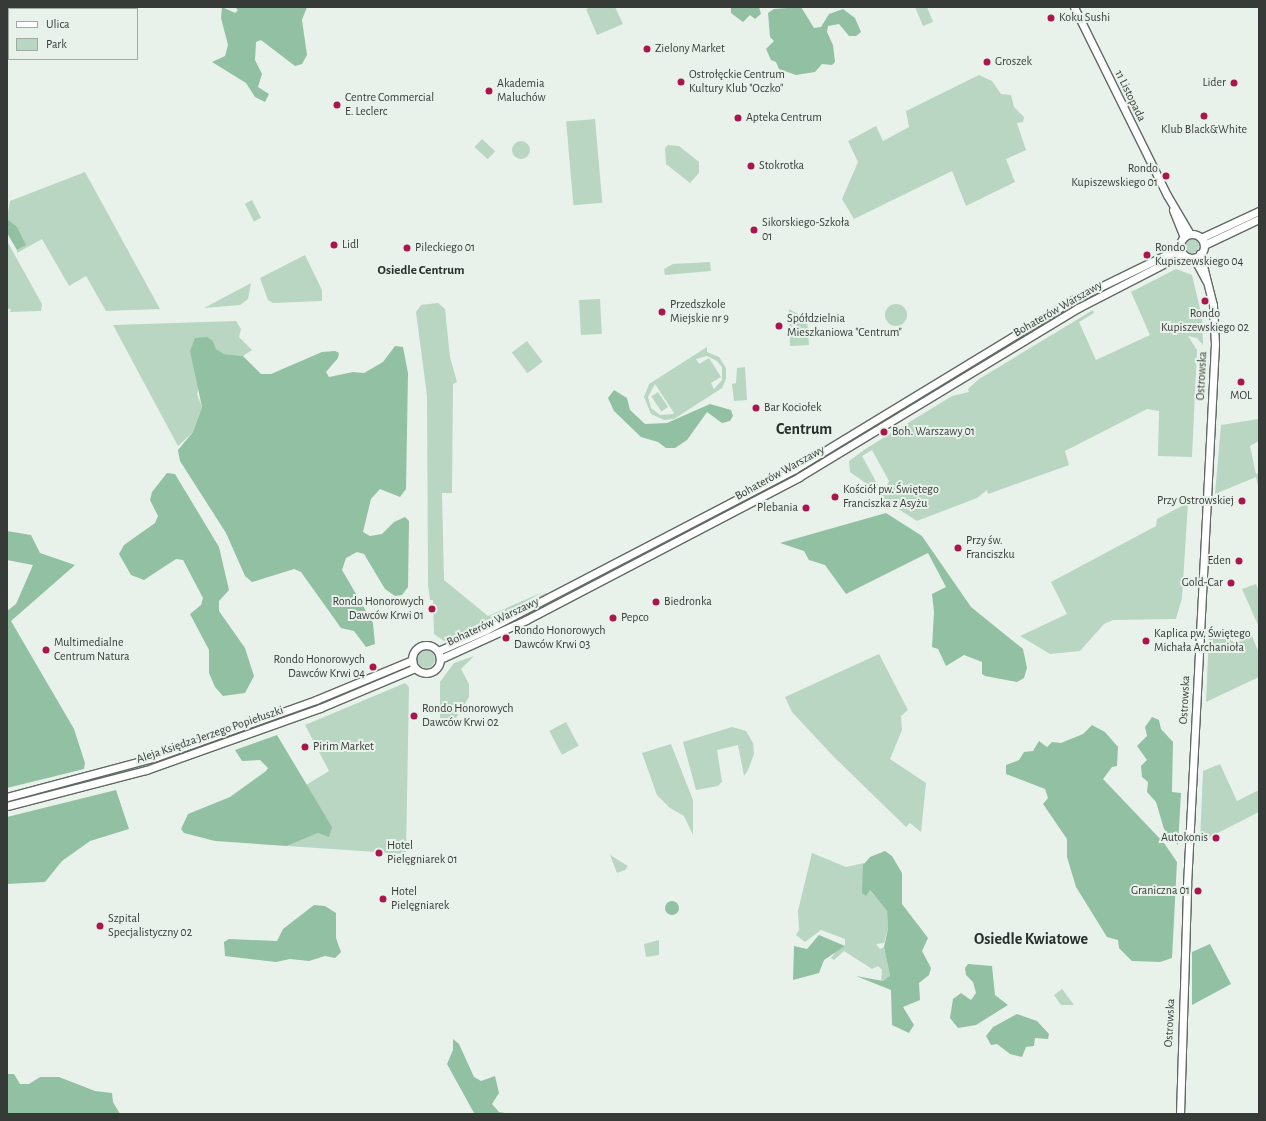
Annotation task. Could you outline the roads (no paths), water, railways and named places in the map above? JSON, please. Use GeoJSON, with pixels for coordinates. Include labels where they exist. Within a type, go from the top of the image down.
{"type":"FeatureCollection","features":[{"type":"Feature","properties":{"kind":"main road","name":"11 Listopada"},"geometry":{"type":"LineString","coordinates":[[1074,7],[1187,236]]}},
{"type":"Feature","properties":{"kind":"main road"},"geometry":{"type":"LineString","coordinates":[[1259,212],[1202,242],[1197,256],[1182,251],[1187,236],[1202,242],[1259,219]]}},
{"type":"Feature","properties":{"kind":"main road","name":"Bohaterów Warszawy"},"geometry":{"type":"LineString","coordinates":[[438,651],[486,630],[795,469],[1074,300],[1182,251]]}},
{"type":"Feature","properties":{"kind":"main road","name":"Bohaterów Warszawy"},"geometry":{"type":"LineString","coordinates":[[440,659],[526,620],[799,477],[1078,308],[1182,251]]}},
{"type":"Feature","properties":{"kind":"main road","name":"Ostrowska"},"geometry":{"type":"LineString","coordinates":[[1180,1114],[1187,879],[1214,344],[1210,287],[1197,256]]}},
{"type":"Feature","properties":{"kind":"main road"},"geometry":{"type":"LineString","coordinates":[[429,645],[438,651],[440,659],[437,667],[430,672],[415,668],[412,660],[414,652],[420,646],[429,645]]}},
{"type":"Feature","properties":{"kind":"main road","name":"Aleja Księdza Jerzego Popiełuszki"},"geometry":{"type":"LineString","coordinates":[[7,797],[156,757],[316,700],[412,660]]}},
{"type":"Feature","properties":{"kind":"main road","name":"Aleja Księdza Jerzego Popiełuszki"},"geometry":{"type":"LineString","coordinates":[[7,806],[146,770],[320,708],[415,668]]}},
{"type":"Feature","properties":{"kind":"place","name":"Koku Sushi"},"geometry":{"type":"Point","coordinates":[1051,18]}},
{"type":"Feature","properties":{"kind":"place","name":"Zielony Market"},"geometry":{"type":"Point","coordinates":[647,49]}},
{"type":"Feature","properties":{"kind":"place","name":"Groszek"},"geometry":{"type":"Point","coordinates":[987,62]}},
{"type":"Feature","properties":{"kind":"place","name":"Ostrołęckie Centrum Kultury Klub \"Oczko\""},"geometry":{"type":"Point","coordinates":[681,82]}},
{"type":"Feature","properties":{"kind":"place","name":"Lider"},"geometry":{"type":"Point","coordinates":[1234,83]}},
{"type":"Feature","properties":{"kind":"place","name":"Akademia Maluchów"},"geometry":{"type":"Point","coordinates":[489,91]}},
{"type":"Feature","properties":{"kind":"place","name":"Centre Commercial E. Leclerc"},"geometry":{"type":"Point","coordinates":[337,105]}},
{"type":"Feature","properties":{"kind":"place","name":"Klub Black&White"},"geometry":{"type":"Point","coordinates":[1204,116]}},
{"type":"Feature","properties":{"kind":"place","name":"Apteka Centrum"},"geometry":{"type":"Point","coordinates":[738,118]}},
{"type":"Feature","properties":{"kind":"place","name":"Stokrotka"},"geometry":{"type":"Point","coordinates":[751,166]}},
{"type":"Feature","properties":{"kind":"place","name":"Rondo Kupiszewskiego 01"},"geometry":{"type":"Point","coordinates":[1166,176]}},
{"type":"Feature","properties":{"kind":"place","name":"Sikorskiego-Szkoła 01"},"geometry":{"type":"Point","coordinates":[754,230]}},
{"type":"Feature","properties":{"kind":"place","name":"Lidl"},"geometry":{"type":"Point","coordinates":[334,245]}},
{"type":"Feature","properties":{"kind":"place","name":"Pileckiego 01"},"geometry":{"type":"Point","coordinates":[407,248]}},
{"type":"Feature","properties":{"kind":"place","name":"Rondo Kupiszewskiego 04"},"geometry":{"type":"Point","coordinates":[1147,255]}},
{"type":"Feature","properties":{"kind":"place","name":"Rondo Kupiszewskiego 02"},"geometry":{"type":"Point","coordinates":[1205,301]}},
{"type":"Feature","properties":{"kind":"place","name":"Przedszkole Miejskie nr 9"},"geometry":{"type":"Point","coordinates":[662,312]}},
{"type":"Feature","properties":{"kind":"place","name":"Spółdzielnia Mieszkaniowa \"Centrum\""},"geometry":{"type":"Point","coordinates":[779,326]}},
{"type":"Feature","properties":{"kind":"place","name":"MOL"},"geometry":{"type":"Point","coordinates":[1241,382]}},
{"type":"Feature","properties":{"kind":"place","name":"Bar Kociołek"},"geometry":{"type":"Point","coordinates":[756,408]}},
{"type":"Feature","properties":{"kind":"place","name":"Boh. Warszawy 01"},"geometry":{"type":"Point","coordinates":[884,432]}},
{"type":"Feature","properties":{"kind":"place","name":"Kościół pw. Świętego Franciszka z Asyżu"},"geometry":{"type":"Point","coordinates":[835,497]}},
{"type":"Feature","properties":{"kind":"place","name":"Przy Ostrowskiej"},"geometry":{"type":"Point","coordinates":[1242,501]}},
{"type":"Feature","properties":{"kind":"place","name":"Plebania"},"geometry":{"type":"Point","coordinates":[806,508]}},
{"type":"Feature","properties":{"kind":"place","name":"Przy św. Franciszku"},"geometry":{"type":"Point","coordinates":[958,548]}},
{"type":"Feature","properties":{"kind":"place","name":"Eden"},"geometry":{"type":"Point","coordinates":[1239,561]}},
{"type":"Feature","properties":{"kind":"place","name":"Gold-Car"},"geometry":{"type":"Point","coordinates":[1231,583]}},
{"type":"Feature","properties":{"kind":"place","name":"Biedronka"},"geometry":{"type":"Point","coordinates":[656,602]}},
{"type":"Feature","properties":{"kind":"place","name":"Rondo Honorowych Dawców Krwi 01"},"geometry":{"type":"Point","coordinates":[432,609]}},
{"type":"Feature","properties":{"kind":"place","name":"Pepco"},"geometry":{"type":"Point","coordinates":[613,618]}},
{"type":"Feature","properties":{"kind":"place","name":"Rondo Honorowych Dawców Krwi 03"},"geometry":{"type":"Point","coordinates":[506,638]}},
{"type":"Feature","properties":{"kind":"place","name":"Kaplica pw. Świętego Michała Archanioła"},"geometry":{"type":"Point","coordinates":[1146,641]}},
{"type":"Feature","properties":{"kind":"place","name":"Multimedialne Centrum Natura"},"geometry":{"type":"Point","coordinates":[46,650]}},
{"type":"Feature","properties":{"kind":"place","name":"Rondo Honorowych Dawców Krwi 04"},"geometry":{"type":"Point","coordinates":[373,667]}},
{"type":"Feature","properties":{"kind":"place","name":"Rondo Honorowych Dawców Krwi 02"},"geometry":{"type":"Point","coordinates":[414,716]}},
{"type":"Feature","properties":{"kind":"place","name":"Pirim Market"},"geometry":{"type":"Point","coordinates":[305,747]}},
{"type":"Feature","properties":{"kind":"place","name":"Autokonis"},"geometry":{"type":"Point","coordinates":[1216,838]}},
{"type":"Feature","properties":{"kind":"place","name":"Hotel Pielęgniarek 01"},"geometry":{"type":"Point","coordinates":[379,853]}},
{"type":"Feature","properties":{"kind":"place","name":"Graniczna 01"},"geometry":{"type":"Point","coordinates":[1198,891]}},
{"type":"Feature","properties":{"kind":"place","name":"Hotel Pielęgniarek"},"geometry":{"type":"Point","coordinates":[383,899]}},
{"type":"Feature","properties":{"kind":"place","name":"Szpital Specjalistyczny 02"},"geometry":{"type":"Point","coordinates":[100,926]}},
{"type":"Feature","properties":{"kind":"district","name":"Osiedle Centrum"},"geometry":{"type":"Point","coordinates":[421,271]}},
{"type":"Feature","properties":{"kind":"district","name":"Centrum"},"geometry":{"type":"Point","coordinates":[804,429]}},
{"type":"Feature","properties":{"kind":"district","name":"Osiedle Kwiatowe"},"geometry":{"type":"Point","coordinates":[1031,939]}}]}
